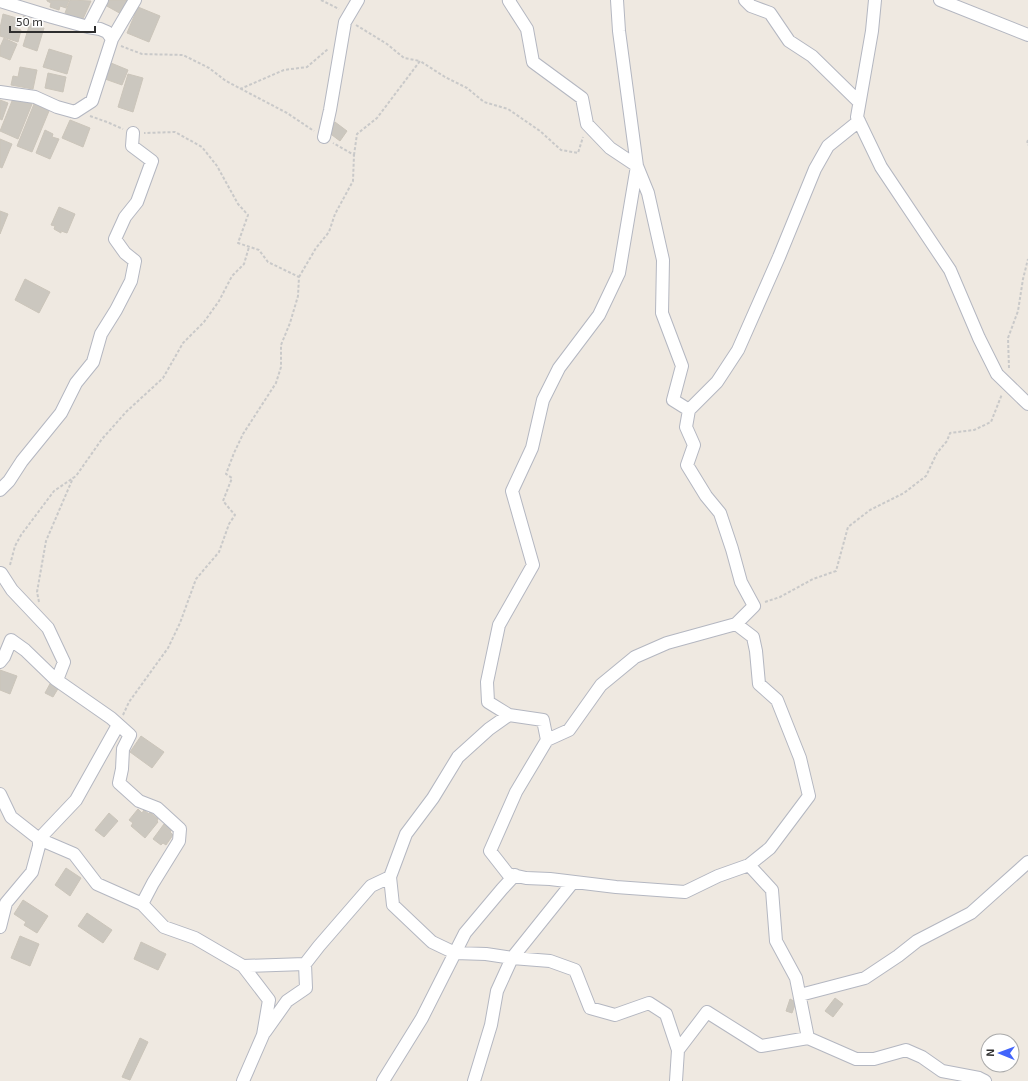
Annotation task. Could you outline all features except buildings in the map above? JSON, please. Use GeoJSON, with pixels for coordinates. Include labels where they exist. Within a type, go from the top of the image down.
{"type":"FeatureCollection","features":[{"type":"Feature","properties":{"kind":"street"},"geometry":{"type":"LineString","coordinates":[[88,27],[102,0]]}},
{"type":"Feature","properties":{"kind":"street"},"geometry":{"type":"LineString","coordinates":[[0,92],[35,97],[57,107],[75,112],[92,101],[112,39],[135,0]]}},
{"type":"Feature","properties":{"kind":"street"},"geometry":{"type":"LineString","coordinates":[[324,137],[343,35],[349,16],[358,0]]}},
{"type":"Feature","properties":{"kind":"street"},"geometry":{"type":"LineString","coordinates":[[510,0],[527,29],[533,62],[582,98],[587,124],[610,148],[636,166],[648,193],[663,260],[662,313],[682,366],[673,400],[689,410]]}},
{"type":"Feature","properties":{"kind":"street"},"geometry":{"type":"LineString","coordinates":[[547,740],[543,720],[509,715],[488,702],[487,682],[499,625],[533,565],[512,491],[532,448],[543,400],[559,368],[599,315],[619,273],[636,166],[619,31],[617,0]]}},
{"type":"Feature","properties":{"kind":"street"},"geometry":{"type":"LineString","coordinates":[[745,0],[750,6],[770,13],[789,41],[812,56],[859,102]]}},
{"type":"Feature","properties":{"kind":"street"},"geometry":{"type":"LineString","coordinates":[[875,0],[872,31],[857,116],[880,166],[950,270],[979,338],[997,374],[1028,404]]}},
{"type":"Feature","properties":{"kind":"street"},"geometry":{"type":"LineString","coordinates":[[940,0],[1028,35]]}},
{"type":"Feature","properties":{"kind":"street"},"geometry":{"type":"LineString","coordinates":[[0,1],[88,27],[100,28],[107,32],[112,39]]}},
{"type":"Feature","properties":{"kind":"street"},"geometry":{"type":"LineString","coordinates":[[736,624],[753,637],[759,684],[776,700],[800,758],[809,796],[770,848],[749,865],[718,876],[685,892],[526,878],[508,874],[490,851],[516,792],[547,740],[569,730],[601,685],[635,657],[667,643],[736,624],[754,606],[741,582],[720,513],[706,496],[687,465],[694,445],[686,427],[689,410],[717,382],[738,350],[779,257],[815,169],[828,146],[859,121]]}},
{"type":"Feature","properties":{"kind":"street"},"geometry":{"type":"LineString","coordinates":[[0,490],[9,482],[22,461],[61,413],[76,383],[93,362],[101,334],[116,310],[131,281],[136,261],[124,253],[115,239],[125,217],[136,202],[152,161],[132,146],[133,133]]}},
{"type":"Feature","properties":{"kind":"street"},"geometry":{"type":"LineString","coordinates":[[2,575],[12,590],[48,628],[64,662],[57,680]]}},
{"type":"Feature","properties":{"kind":"street"},"geometry":{"type":"LineString","coordinates":[[0,662],[4,657],[11,640],[25,650],[57,680],[111,718],[130,735],[123,749],[122,769],[119,783],[139,801],[156,808],[180,829],[180,841],[153,883],[142,904]]}},
{"type":"Feature","properties":{"kind":"street"},"geometry":{"type":"LineString","coordinates":[[509,715],[489,729],[458,757],[433,798],[406,834],[390,877],[393,906],[432,942],[455,953],[486,954],[550,961],[575,970],[590,1008],[615,1015],[649,1004],[666,1014],[678,1050],[676,1081]]}},
{"type":"Feature","properties":{"kind":"street"},"geometry":{"type":"LineString","coordinates":[[0,927],[6,903],[32,872],[39,846],[39,839],[76,800],[118,725]]}},
{"type":"Feature","properties":{"kind":"street"},"geometry":{"type":"LineString","coordinates":[[0,794],[11,817],[39,839],[74,854],[97,884],[142,904],[164,927],[195,938],[243,966],[269,1000],[263,1035]]}},
{"type":"Feature","properties":{"kind":"street"},"geometry":{"type":"LineString","coordinates":[[800,995],[865,978],[898,956],[917,941],[971,913],[1028,862]]}},
{"type":"Feature","properties":{"kind":"street"},"geometry":{"type":"LineString","coordinates":[[749,865],[772,890],[776,941],[796,978],[808,1038]]}},
{"type":"Feature","properties":{"kind":"street"},"geometry":{"type":"LineString","coordinates":[[383,1081],[422,1018],[465,933],[502,888],[515,876]]}},
{"type":"Feature","properties":{"kind":"street"},"geometry":{"type":"LineString","coordinates":[[243,1081],[263,1035],[287,1001],[306,988],[305,964],[371,886],[390,877]]}},
{"type":"Feature","properties":{"kind":"street"},"geometry":{"type":"LineString","coordinates":[[474,1081],[491,1025],[497,991],[512,958],[573,882]]}},
{"type":"Feature","properties":{"kind":"street"},"geometry":{"type":"LineString","coordinates":[[243,966],[305,964]]}},
{"type":"Feature","properties":{"kind":"street"},"geometry":{"type":"LineString","coordinates":[[678,1050],[707,1012],[761,1046],[808,1038],[856,1059],[874,1059],[906,1050],[942,1071],[979,1078],[984,1081]]}},
{"type":"Feature","properties":{"kind":"path"},"geometry":{"type":"LineString","coordinates":[[321,0],[341,10],[349,16],[356,25],[387,44],[404,58],[420,61],[467,88],[484,102],[508,109],[540,131],[561,150],[578,153],[587,124]]}},
{"type":"Feature","properties":{"kind":"path"},"geometry":{"type":"LineString","coordinates":[[240,89],[284,70],[307,67],[343,35]]}},
{"type":"Feature","properties":{"kind":"path"},"geometry":{"type":"LineString","coordinates":[[112,39],[118,44],[142,54],[183,55],[209,68],[226,81],[240,89],[287,113],[354,155]]}},
{"type":"Feature","properties":{"kind":"path"},"geometry":{"type":"LineString","coordinates":[[118,725],[129,702],[168,648],[180,623],[196,579],[219,552],[229,524],[235,515],[223,501],[232,478],[226,474],[234,453],[244,434],[276,383],[281,367],[280,345],[290,323],[298,296],[299,277],[316,248],[328,232],[335,214],[353,181],[354,155],[357,134],[377,118],[420,61]]}},
{"type":"Feature","properties":{"kind":"path"},"geometry":{"type":"LineString","coordinates":[[75,112],[108,122],[133,133],[175,132],[202,147],[217,166],[238,204],[248,215],[238,243],[259,250],[268,262],[299,277]]}},
{"type":"Feature","properties":{"kind":"path"},"geometry":{"type":"LineString","coordinates":[[1028,140],[1028,145]]}},
{"type":"Feature","properties":{"kind":"path"},"geometry":{"type":"LineString","coordinates":[[40,606],[37,592],[46,541],[73,478],[102,439],[126,412],[163,378],[183,343],[204,322],[219,301],[232,276],[244,264],[249,247]]}},
{"type":"Feature","properties":{"kind":"path"},"geometry":{"type":"LineString","coordinates":[[754,606],[780,596],[813,579],[836,571],[848,527],[870,510],[904,493],[926,476],[937,453],[947,441],[950,433],[974,430],[990,422],[1000,396],[1009,386],[1008,338],[1018,310],[1028,259]]}},
{"type":"Feature","properties":{"kind":"path"},"geometry":{"type":"LineString","coordinates":[[2,575],[21,535],[54,491],[73,478]]}}]}
